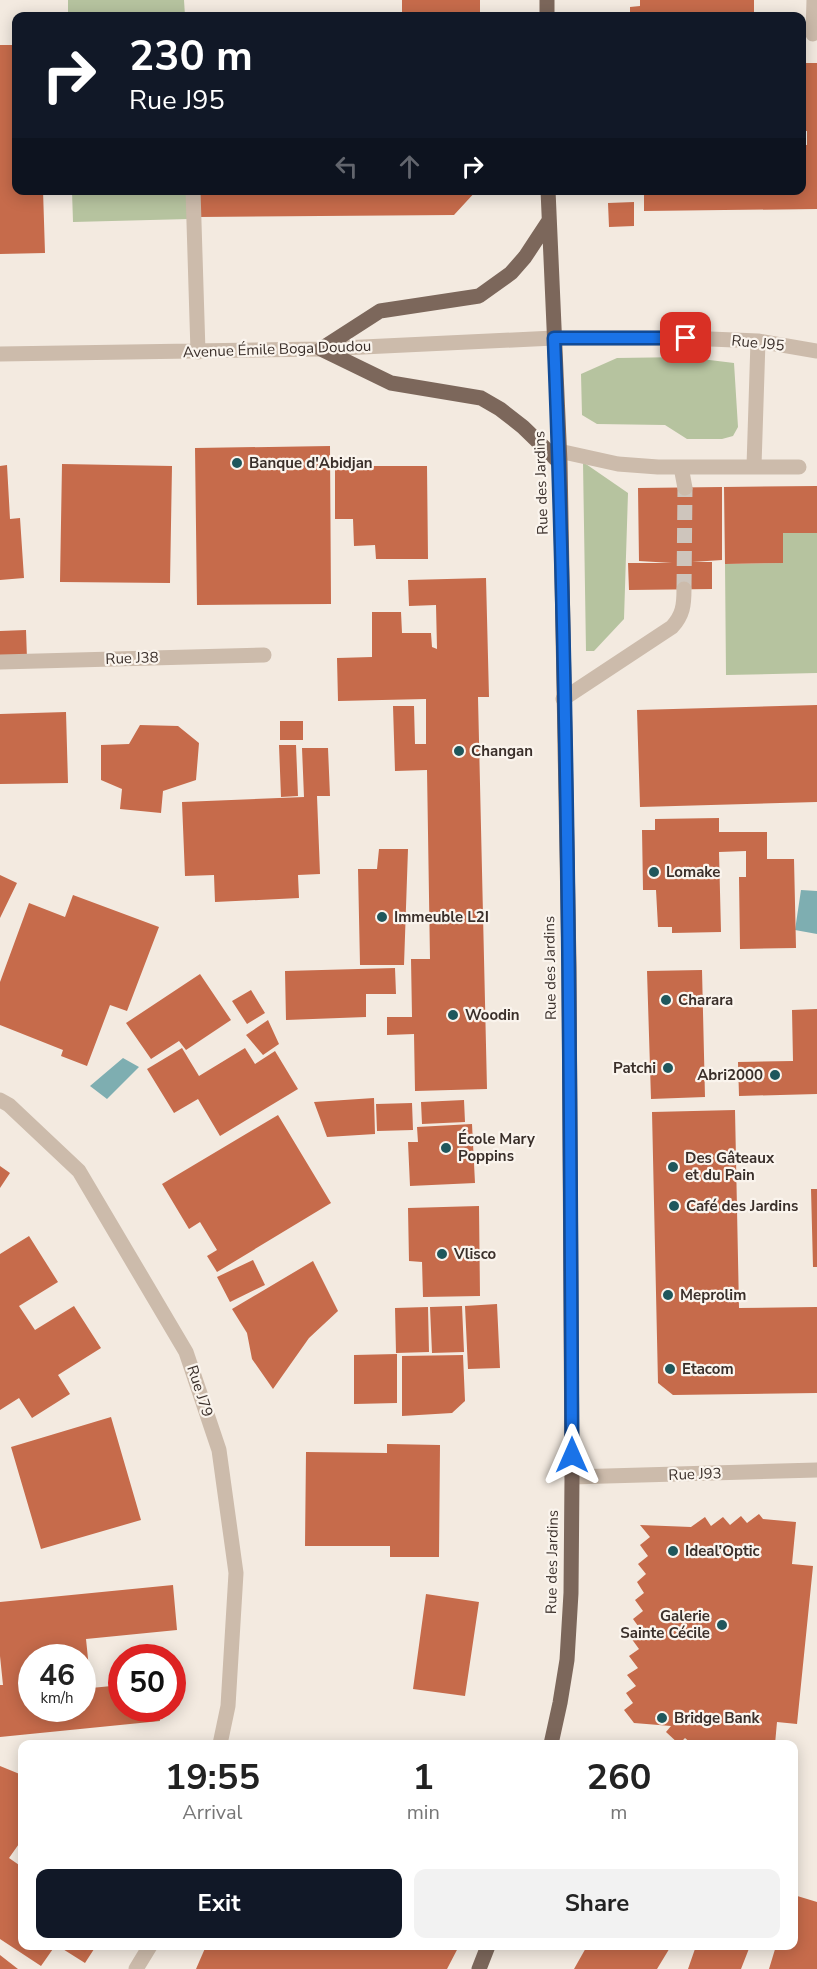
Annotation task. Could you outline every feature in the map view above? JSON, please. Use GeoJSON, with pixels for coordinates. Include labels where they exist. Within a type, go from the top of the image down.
{"type":"FeatureCollection","features":[{"type":"Feature","properties":{"kind":"main road","name":"Rue des Jardins"},"geometry":{"type":"LineString","coordinates":[[548,195],[559,457],[569,987],[572,1477],[571,1593],[567,1660],[552,1740]]}},
{"type":"Feature","properties":{"kind":"main road"},"geometry":{"type":"LineString","coordinates":[[321,349],[380,311],[478,296],[511,273],[525,257],[548,222]]}},
{"type":"Feature","properties":{"kind":"main road"},"geometry":{"type":"LineString","coordinates":[[321,349],[391,383],[481,398],[500,409],[559,457]]}},
{"type":"Feature","properties":{"kind":"main road"},"geometry":{"type":"LineString","coordinates":[[479,1969],[486,1950]]}},
{"type":"Feature","properties":{"kind":"street"},"geometry":{"type":"LineString","coordinates":[[813,34],[814,0]]}},
{"type":"Feature","properties":{"kind":"street"},"geometry":{"type":"LineString","coordinates":[[193,195],[198,352]]}},
{"type":"Feature","properties":{"kind":"street","name":"Avenue Émile Boga Doudou"},"geometry":{"type":"LineString","coordinates":[[0,354],[321,349],[554,338]]}},
{"type":"Feature","properties":{"kind":"street","name":"Rue J95"},"geometry":{"type":"LineString","coordinates":[[554,338],[686,338],[758,341],[817,351]]}},
{"type":"Feature","properties":{"kind":"street"},"geometry":{"type":"LineString","coordinates":[[754,466],[758,341]]}},
{"type":"Feature","properties":{"kind":"street"},"geometry":{"type":"LineString","coordinates":[[559,457],[658,468],[681,466],[799,467]]}},
{"type":"Feature","properties":{"kind":"street"},"geometry":{"type":"LineString","coordinates":[[681,466],[685,488]]}},
{"type":"Feature","properties":{"kind":"street"},"geometry":{"type":"LineString","coordinates":[[563,699],[672,627],[680,617],[684,606],[684,589]]}},
{"type":"Feature","properties":{"kind":"street","name":"Rue J38"},"geometry":{"type":"LineString","coordinates":[[0,662],[264,655]]}},
{"type":"Feature","properties":{"kind":"street","name":"Rue J79"},"geometry":{"type":"LineString","coordinates":[[0,1100],[9,1105],[79,1171],[186,1352],[219,1450],[236,1573],[228,1707],[221,1740]]}},
{"type":"Feature","properties":{"kind":"street","name":"Rue J93"},"geometry":{"type":"LineString","coordinates":[[572,1477],[817,1470]]}},
{"type":"Feature","properties":{"kind":"street"},"geometry":{"type":"LineString","coordinates":[[136,1969],[148,1950]]}},
{"type":"Feature","properties":{"kind":"green space"},"geometry":{"type":"Polygon","coordinates":[[[68,0],[184,0],[185,12],[68,12],[68,0]]]}},
{"type":"Feature","properties":{"kind":"green space"},"geometry":{"type":"Polygon","coordinates":[[[72,195],[189,195],[189,219],[73,222],[72,195]]]}},
{"type":"Feature","properties":{"kind":"green space"},"geometry":{"type":"Polygon","coordinates":[[[685,357],[734,363],[738,427],[733,436],[722,439],[687,439],[665,425],[597,424],[582,415],[581,374],[617,358],[685,357]]]}},
{"type":"Feature","properties":{"kind":"green space"},"geometry":{"type":"Polygon","coordinates":[[[583,462],[628,493],[624,619],[594,651],[586,651],[583,462]]]}},
{"type":"Feature","properties":{"kind":"green space"},"geometry":{"type":"Polygon","coordinates":[[[783,533],[817,533],[817,673],[726,675],[725,564],[783,563],[783,533]]]}},
{"type":"Feature","properties":{"kind":"water"},"geometry":{"type":"Polygon","coordinates":[[[801,890],[817,891],[817,934],[795,930],[801,890]]]}},
{"type":"Feature","properties":{"kind":"water"},"geometry":{"type":"Polygon","coordinates":[[[123,1058],[139,1067],[107,1099],[90,1086],[123,1058]]]}},
{"type":"Feature","properties":{"kind":"building"},"geometry":{"type":"Polygon","coordinates":[[[402,0],[480,0],[480,12],[402,12],[402,0]]]}},
{"type":"Feature","properties":{"kind":"building"},"geometry":{"type":"Polygon","coordinates":[[[640,0],[754,0],[754,12],[630,12],[630,7],[640,6],[640,0]]]}},
{"type":"Feature","properties":{"kind":"building"},"geometry":{"type":"Polygon","coordinates":[[[0,45],[12,45],[12,195],[43,195],[45,253],[0,254],[0,45]]]}},
{"type":"Feature","properties":{"kind":"building"},"geometry":{"type":"Polygon","coordinates":[[[806,63],[817,63],[817,209],[644,211],[644,195],[806,195],[806,63]]]}},
{"type":"Feature","properties":{"kind":"building"},"geometry":{"type":"Polygon","coordinates":[[[198,195],[472,195],[454,215],[198,217],[198,195]]]}},
{"type":"Feature","properties":{"kind":"building"},"geometry":{"type":"Polygon","coordinates":[[[634,202],[634,226],[609,227],[608,203],[634,202]]]}},
{"type":"Feature","properties":{"kind":"building"},"geometry":{"type":"Polygon","coordinates":[[[330,446],[331,604],[197,605],[195,448],[330,446]]]}},
{"type":"Feature","properties":{"kind":"building"},"geometry":{"type":"Polygon","coordinates":[[[62,464],[172,466],[170,583],[60,582],[62,464]]]}},
{"type":"Feature","properties":{"kind":"building"},"geometry":{"type":"Polygon","coordinates":[[[7,465],[10,519],[20,518],[24,578],[0,580],[0,466],[7,465]]]}},
{"type":"Feature","properties":{"kind":"building"},"geometry":{"type":"Polygon","coordinates":[[[335,466],[427,466],[428,559],[376,559],[375,545],[354,546],[353,519],[335,519],[335,466]]]}},
{"type":"Feature","properties":{"kind":"building"},"geometry":{"type":"Polygon","coordinates":[[[817,486],[817,533],[783,533],[783,563],[725,564],[724,487],[817,486]]]}},
{"type":"Feature","properties":{"kind":"building"},"geometry":{"type":"Polygon","coordinates":[[[722,487],[722,560],[692,562],[712,562],[712,589],[629,590],[628,563],[672,563],[639,561],[638,488],[722,487]]]}},
{"type":"Feature","properties":{"kind":"building"},"geometry":{"type":"Polygon","coordinates":[[[486,578],[489,697],[478,697],[487,1089],[415,1091],[414,1034],[387,1035],[387,1017],[412,1017],[411,959],[430,959],[427,770],[395,771],[393,706],[414,706],[415,744],[426,744],[426,699],[338,701],[337,658],[372,657],[372,612],[401,612],[402,633],[431,633],[432,647],[437,649],[436,605],[409,606],[408,580],[486,578]]]}},
{"type":"Feature","properties":{"kind":"building"},"geometry":{"type":"Polygon","coordinates":[[[26,630],[27,659],[0,659],[0,631],[26,630]]]}},
{"type":"Feature","properties":{"kind":"building"},"geometry":{"type":"Polygon","coordinates":[[[817,705],[817,802],[640,807],[637,710],[817,705]]]}},
{"type":"Feature","properties":{"kind":"building"},"geometry":{"type":"Polygon","coordinates":[[[66,712],[68,783],[0,784],[0,714],[66,712]]]}},
{"type":"Feature","properties":{"kind":"building"},"geometry":{"type":"Polygon","coordinates":[[[280,721],[303,721],[303,740],[280,740],[280,721]]]}},
{"type":"Feature","properties":{"kind":"building"},"geometry":{"type":"Polygon","coordinates":[[[140,725],[178,726],[199,743],[196,780],[163,791],[161,813],[120,809],[122,789],[101,780],[101,745],[129,744],[140,725]]]}},
{"type":"Feature","properties":{"kind":"building"},"geometry":{"type":"Polygon","coordinates":[[[279,745],[296,745],[298,796],[281,797],[279,745]]]}},
{"type":"Feature","properties":{"kind":"building"},"geometry":{"type":"Polygon","coordinates":[[[302,748],[328,748],[330,796],[317,796],[320,874],[298,875],[299,898],[215,902],[214,875],[185,876],[182,802],[304,797],[302,748]]]}},
{"type":"Feature","properties":{"kind":"building"},"geometry":{"type":"Polygon","coordinates":[[[719,818],[719,832],[767,832],[767,859],[794,859],[796,948],[740,949],[739,877],[746,877],[746,851],[719,852],[721,932],[672,933],[672,927],[658,927],[656,890],[643,890],[642,830],[655,830],[655,819],[719,818]]]}},
{"type":"Feature","properties":{"kind":"building","name":"Immeuble L2I"},"geometry":{"type":"Polygon","coordinates":[[[379,849],[408,849],[404,965],[360,965],[358,869],[377,869],[379,849]]]}},
{"type":"Feature","properties":{"kind":"building"},"geometry":{"type":"Polygon","coordinates":[[[0,875],[17,883],[0,918],[0,875]]]}},
{"type":"Feature","properties":{"kind":"building"},"geometry":{"type":"Polygon","coordinates":[[[73,895],[159,927],[127,1011],[110,1005],[87,1066],[61,1056],[63,1050],[0,1025],[0,982],[29,903],[65,917],[73,895]]]}},
{"type":"Feature","properties":{"kind":"building"},"geometry":{"type":"Polygon","coordinates":[[[395,968],[396,994],[366,994],[366,1017],[286,1020],[285,971],[395,968]]]}},
{"type":"Feature","properties":{"kind":"building"},"geometry":{"type":"Polygon","coordinates":[[[702,970],[705,1097],[651,1099],[647,971],[702,970]]]}},
{"type":"Feature","properties":{"kind":"building"},"geometry":{"type":"Polygon","coordinates":[[[200,974],[231,1020],[186,1050],[179,1041],[151,1059],[126,1023],[200,974]]]}},
{"type":"Feature","properties":{"kind":"building"},"geometry":{"type":"Polygon","coordinates":[[[251,990],[265,1013],[247,1024],[232,1001],[251,990]]]}},
{"type":"Feature","properties":{"kind":"building"},"geometry":{"type":"Polygon","coordinates":[[[817,1009],[817,1094],[739,1096],[738,1062],[793,1061],[792,1010],[817,1009]]]}},
{"type":"Feature","properties":{"kind":"building"},"geometry":{"type":"Polygon","coordinates":[[[268,1020],[279,1044],[263,1055],[246,1035],[268,1020]]]}},
{"type":"Feature","properties":{"kind":"building"},"geometry":{"type":"Polygon","coordinates":[[[182,1048],[199,1076],[245,1048],[255,1064],[275,1051],[298,1089],[220,1136],[198,1099],[174,1113],[147,1069],[182,1048]]]}},
{"type":"Feature","properties":{"kind":"building"},"geometry":{"type":"Polygon","coordinates":[[[374,1098],[375,1134],[327,1137],[314,1102],[374,1098]]]}},
{"type":"Feature","properties":{"kind":"building"},"geometry":{"type":"Polygon","coordinates":[[[464,1100],[465,1122],[422,1124],[421,1102],[464,1100]]]}},
{"type":"Feature","properties":{"kind":"building"},"geometry":{"type":"Polygon","coordinates":[[[412,1103],[413,1130],[377,1131],[376,1104],[412,1103]]]}},
{"type":"Feature","properties":{"kind":"building"},"geometry":{"type":"Polygon","coordinates":[[[735,1110],[739,1308],[817,1307],[817,1393],[673,1395],[658,1383],[652,1112],[735,1110]]]}},
{"type":"Feature","properties":{"kind":"building"},"geometry":{"type":"Polygon","coordinates":[[[278,1115],[331,1203],[217,1272],[207,1256],[217,1250],[200,1222],[189,1229],[162,1184],[278,1115]]]}},
{"type":"Feature","properties":{"kind":"building"},"geometry":{"type":"Polygon","coordinates":[[[472,1124],[475,1183],[410,1186],[408,1142],[418,1142],[417,1127],[472,1124]]]}},
{"type":"Feature","properties":{"kind":"building"},"geometry":{"type":"Polygon","coordinates":[[[0,1166],[10,1173],[0,1188],[0,1166]]]}},
{"type":"Feature","properties":{"kind":"building"},"geometry":{"type":"Polygon","coordinates":[[[811,1189],[817,1189],[817,1267],[813,1267],[811,1189]]]}},
{"type":"Feature","properties":{"kind":"building"},"geometry":{"type":"Polygon","coordinates":[[[479,1206],[480,1296],[423,1297],[422,1262],[409,1261],[408,1208],[479,1206]]]}},
{"type":"Feature","properties":{"kind":"building"},"geometry":{"type":"Polygon","coordinates":[[[29,1236],[58,1282],[19,1306],[35,1330],[74,1306],[101,1348],[58,1375],[70,1394],[32,1418],[19,1398],[0,1410],[0,1254],[29,1236]]]}},
{"type":"Feature","properties":{"kind":"building"},"geometry":{"type":"Polygon","coordinates":[[[253,1260],[265,1285],[230,1302],[217,1277],[253,1260]]]}},
{"type":"Feature","properties":{"kind":"building"},"geometry":{"type":"Polygon","coordinates":[[[313,1261],[338,1311],[309,1338],[273,1389],[252,1359],[247,1333],[232,1309],[313,1261]]]}},
{"type":"Feature","properties":{"kind":"building"},"geometry":{"type":"Polygon","coordinates":[[[497,1304],[500,1368],[468,1369],[465,1306],[497,1304]]]}},
{"type":"Feature","properties":{"kind":"building"},"geometry":{"type":"Polygon","coordinates":[[[462,1306],[464,1352],[432,1353],[430,1307],[462,1306]]]}},
{"type":"Feature","properties":{"kind":"building"},"geometry":{"type":"Polygon","coordinates":[[[428,1307],[429,1352],[396,1353],[395,1308],[428,1307]]]}},
{"type":"Feature","properties":{"kind":"building"},"geometry":{"type":"Polygon","coordinates":[[[397,1354],[397,1403],[354,1404],[354,1355],[397,1354]]]}},
{"type":"Feature","properties":{"kind":"building"},"geometry":{"type":"Polygon","coordinates":[[[463,1355],[465,1401],[452,1413],[402,1416],[402,1356],[463,1355]]]}},
{"type":"Feature","properties":{"kind":"building"},"geometry":{"type":"Polygon","coordinates":[[[111,1417],[141,1520],[41,1549],[11,1447],[111,1417]]]}},
{"type":"Feature","properties":{"kind":"building"},"geometry":{"type":"Polygon","coordinates":[[[387,1444],[440,1445],[439,1557],[390,1557],[390,1546],[305,1546],[306,1452],[387,1453],[387,1444]]]}},
{"type":"Feature","properties":{"kind":"building","name":"Galerie Sainte Cécile"},"geometry":{"type":"Polygon","coordinates":[[[759,1514],[763,1519],[796,1522],[792,1564],[813,1566],[797,1724],[777,1722],[775,1740],[687,1740],[685,1738],[675,1740],[666,1732],[671,1726],[634,1723],[624,1710],[633,1703],[626,1693],[636,1686],[627,1675],[638,1668],[629,1656],[639,1649],[631,1638],[641,1630],[633,1619],[643,1611],[635,1600],[644,1593],[637,1582],[646,1574],[638,1564],[648,1556],[640,1545],[650,1537],[640,1525],[691,1527],[705,1517],[711,1526],[723,1517],[730,1525],[741,1516],[747,1523],[759,1514]]]}},
{"type":"Feature","properties":{"kind":"building"},"geometry":{"type":"Polygon","coordinates":[[[173,1585],[177,1630],[86,1639],[87,1644],[18,1644],[18,1722],[96,1722],[96,1688],[108,1686],[108,1722],[150,1722],[0,1737],[0,1685],[3,1685],[0,1656],[0,1602],[173,1585]]]}},
{"type":"Feature","properties":{"kind":"building"},"geometry":{"type":"Polygon","coordinates":[[[426,1594],[479,1602],[465,1696],[413,1689],[426,1594]]]}},
{"type":"Feature","properties":{"kind":"building"},"geometry":{"type":"Polygon","coordinates":[[[0,1766],[18,1773],[18,1845],[9,1858],[18,1864],[18,1950],[52,1950],[41,1966],[0,1939],[0,1766]]]}},
{"type":"Feature","properties":{"kind":"building"},"geometry":{"type":"Polygon","coordinates":[[[798,1896],[817,1902],[817,1969],[769,1969],[775,1950],[798,1950],[798,1896]]]}},
{"type":"Feature","properties":{"kind":"building"},"geometry":{"type":"Polygon","coordinates":[[[64,1950],[93,1950],[85,1963],[64,1950]]]}},
{"type":"Feature","properties":{"kind":"building"},"geometry":{"type":"Polygon","coordinates":[[[204,1950],[457,1950],[447,1969],[196,1969],[204,1950]]]}},
{"type":"Feature","properties":{"kind":"building"},"geometry":{"type":"Polygon","coordinates":[[[585,1950],[669,1950],[657,1969],[574,1969],[585,1950]]]}},
{"type":"Feature","properties":{"kind":"building"},"geometry":{"type":"Polygon","coordinates":[[[695,1950],[748,1950],[741,1969],[688,1969],[695,1950]]]}},
{"type":"Feature","properties":{"kind":"building"},"geometry":{"type":"Polygon","coordinates":[[[0,1955],[18,1969],[0,1969],[0,1955]]]}},
{"type":"Feature","properties":{"kind":"tunnel"},"geometry":{"type":"LineString","coordinates":[[684,589],[685,488]]}},
{"type":"Feature","properties":{"kind":"place","name":"Banque d'Abidjan"},"geometry":{"type":"Point","coordinates":[237,463]}},
{"type":"Feature","properties":{"kind":"place","name":"Changan"},"geometry":{"type":"Point","coordinates":[459,751]}},
{"type":"Feature","properties":{"kind":"place","name":"Lomake"},"geometry":{"type":"Point","coordinates":[654,872]}},
{"type":"Feature","properties":{"kind":"place","name":"Immeuble L2I"},"geometry":{"type":"Point","coordinates":[382,917]}},
{"type":"Feature","properties":{"kind":"place","name":"Charara"},"geometry":{"type":"Point","coordinates":[666,1000]}},
{"type":"Feature","properties":{"kind":"place","name":"Woodin"},"geometry":{"type":"Point","coordinates":[453,1015]}},
{"type":"Feature","properties":{"kind":"place","name":"Patchi"},"geometry":{"type":"Point","coordinates":[668,1068]}},
{"type":"Feature","properties":{"kind":"place","name":"Abri2000"},"geometry":{"type":"Point","coordinates":[775,1075]}},
{"type":"Feature","properties":{"kind":"place","name":"École Mary Poppins"},"geometry":{"type":"Point","coordinates":[446,1148]}},
{"type":"Feature","properties":{"kind":"place","name":"Des Gâteaux et du Pain"},"geometry":{"type":"Point","coordinates":[673,1167]}},
{"type":"Feature","properties":{"kind":"place","name":"Café des Jardins"},"geometry":{"type":"Point","coordinates":[674,1206]}},
{"type":"Feature","properties":{"kind":"place","name":"Vlisco"},"geometry":{"type":"Point","coordinates":[442,1254]}},
{"type":"Feature","properties":{"kind":"place","name":"Meprolim"},"geometry":{"type":"Point","coordinates":[668,1295]}},
{"type":"Feature","properties":{"kind":"place","name":"Etacom"},"geometry":{"type":"Point","coordinates":[670,1369]}},
{"type":"Feature","properties":{"kind":"place","name":"Ideal’Optic"},"geometry":{"type":"Point","coordinates":[673,1551]}},
{"type":"Feature","properties":{"kind":"place","name":"Galerie Sainte Cécile"},"geometry":{"type":"Point","coordinates":[722,1625]}},
{"type":"Feature","properties":{"kind":"place","name":"Bridge Bank"},"geometry":{"type":"Point","coordinates":[662,1718]}},
{"type":"Feature","properties":{"kind":"route"},"geometry":{"type":"LineString","coordinates":[[572,1455],[568,943],[560,463],[554,338],[686,338]]}}]}
